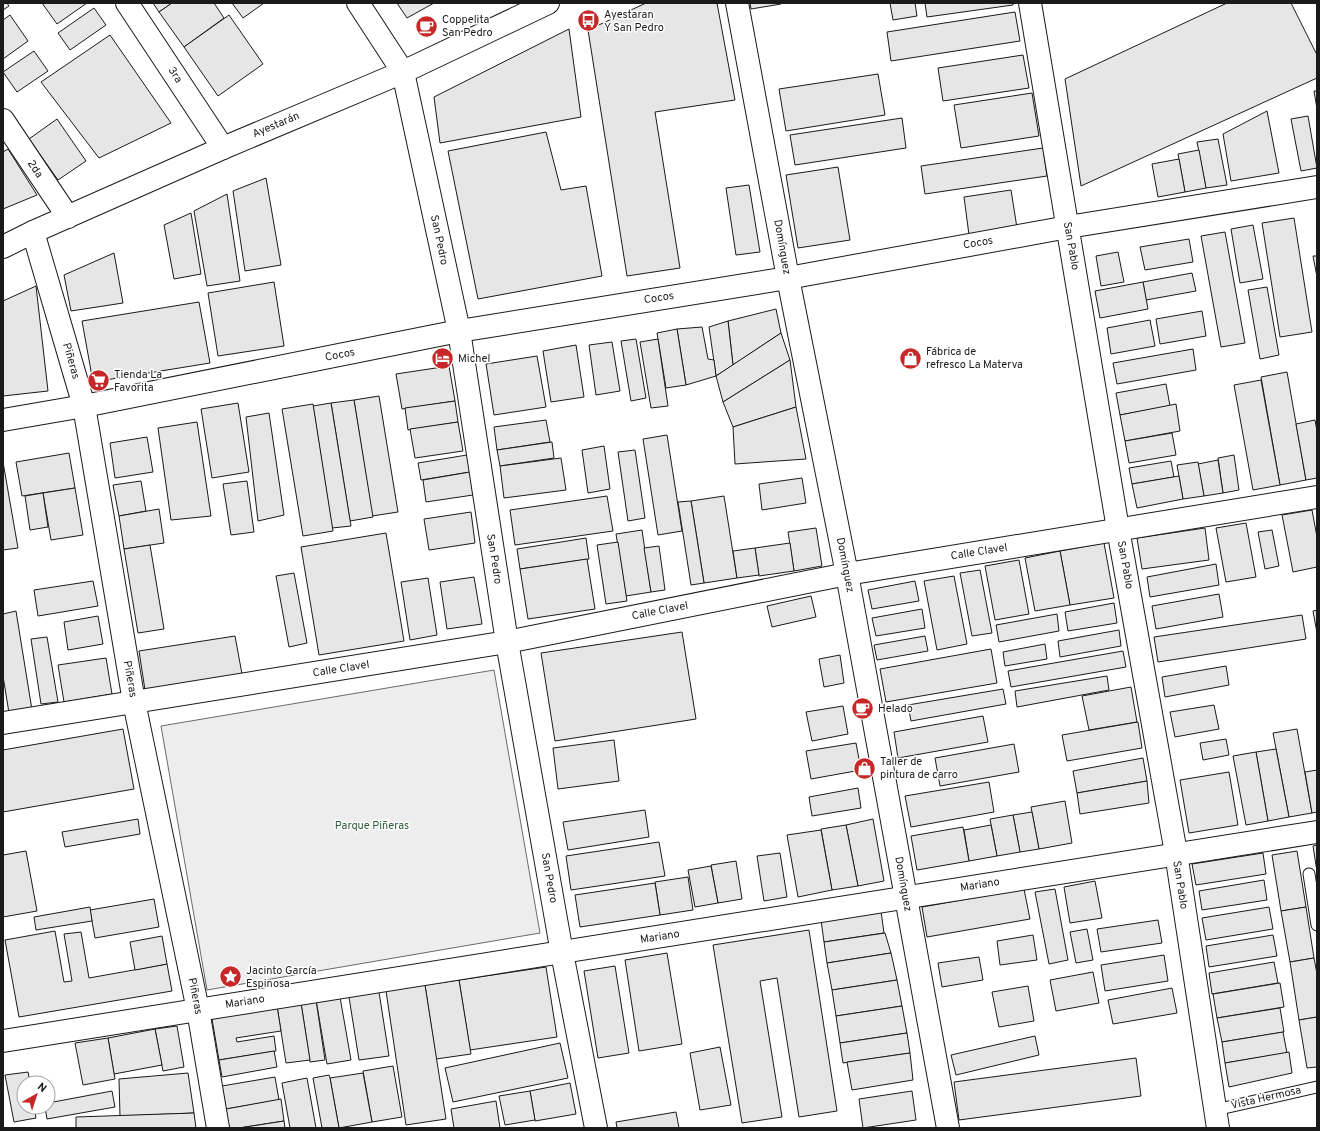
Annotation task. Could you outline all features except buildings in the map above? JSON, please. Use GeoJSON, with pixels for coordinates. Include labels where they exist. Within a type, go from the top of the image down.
{"type":"FeatureCollection","features":[{"type":"Feature","properties":{"kind":"street","name":"3ra"},"geometry":{"type":"LineString","coordinates":[[127,3],[223,148]]}},
{"type":"Feature","properties":{"kind":"street","name":"San Pedro"},"geometry":{"type":"LineString","coordinates":[[358,3],[403,72],[459,330],[507,642],[562,953],[596,1128]]}},
{"type":"Feature","properties":{"kind":"street","name":"Ayestarán"},"geometry":{"type":"LineString","coordinates":[[3,247],[223,148],[403,72],[548,3]]}},
{"type":"Feature","properties":{"kind":"street","name":"Domínguez"},"geometry":{"type":"LineString","coordinates":[[737,3],[788,278],[846,574],[948,1128]]}},
{"type":"Feature","properties":{"kind":"street","name":"San Pablo"},"geometry":{"type":"LineString","coordinates":[[1030,3],[1118,529],[1176,853],[1217,1119]]}},
{"type":"Feature","properties":{"kind":"street","name":"2da"},"geometry":{"type":"LineString","coordinates":[[3,120],[68,217]]}},
{"type":"Feature","properties":{"kind":"street","name":"Cocos"},"geometry":{"type":"LineString","coordinates":[[3,420],[84,406],[459,330],[788,278],[1068,227],[1317,187]]}},
{"type":"Feature","properties":{"kind":"street","name":"Piñeras"},"geometry":{"type":"LineString","coordinates":[[34,232],[84,406],[134,702],[198,1010],[218,1128]]}},
{"type":"Feature","properties":{"kind":"street","name":"Calle Clavel"},"geometry":{"type":"LineString","coordinates":[[3,723],[507,642],[846,574],[1317,497]]}},
{"type":"Feature","properties":{"kind":"street","name":"Mariano"},"geometry":{"type":"LineString","coordinates":[[3,1041],[562,953],[1176,853],[1317,832]]}},
{"type":"Feature","properties":{"kind":"lane"},"geometry":{"type":"LineString","coordinates":[[1309,874],[1317,925]]}},
{"type":"Feature","properties":{"kind":"lane","name":"Vista Hermosa"},"geometry":{"type":"LineString","coordinates":[[1217,1119],[1317,1086]]}},
{"type":"Feature","properties":{"kind":"shaded area","name":"Parque Piñeras"},"geometry":{"type":"Polygon","coordinates":[[[494,670],[540,933],[207,990],[161,726],[494,670]]]}},
{"type":"Feature","properties":{"kind":"place","name":"Ayestaran Y San Pedro"},"geometry":{"type":"Point","coordinates":[589,21]}},
{"type":"Feature","properties":{"kind":"place","name":"Coppelita San Pedro"},"geometry":{"type":"Point","coordinates":[426,26]}},
{"type":"Feature","properties":{"kind":"place","name":"Fábrica de refresco La Materva"},"geometry":{"type":"Point","coordinates":[910,358]}},
{"type":"Feature","properties":{"kind":"place","name":"Michel"},"geometry":{"type":"Point","coordinates":[443,359]}},
{"type":"Feature","properties":{"kind":"place","name":"Tienda La Favorita"},"geometry":{"type":"Point","coordinates":[98,381]}},
{"type":"Feature","properties":{"kind":"place","name":"Helado"},"geometry":{"type":"Point","coordinates":[862,709]}},
{"type":"Feature","properties":{"kind":"place","name":"Taller de pintura de carro"},"geometry":{"type":"Point","coordinates":[864,768]}},
{"type":"Feature","properties":{"kind":"place","name":"Jacinto García Espinosa"},"geometry":{"type":"Point","coordinates":[230,977]}}]}
